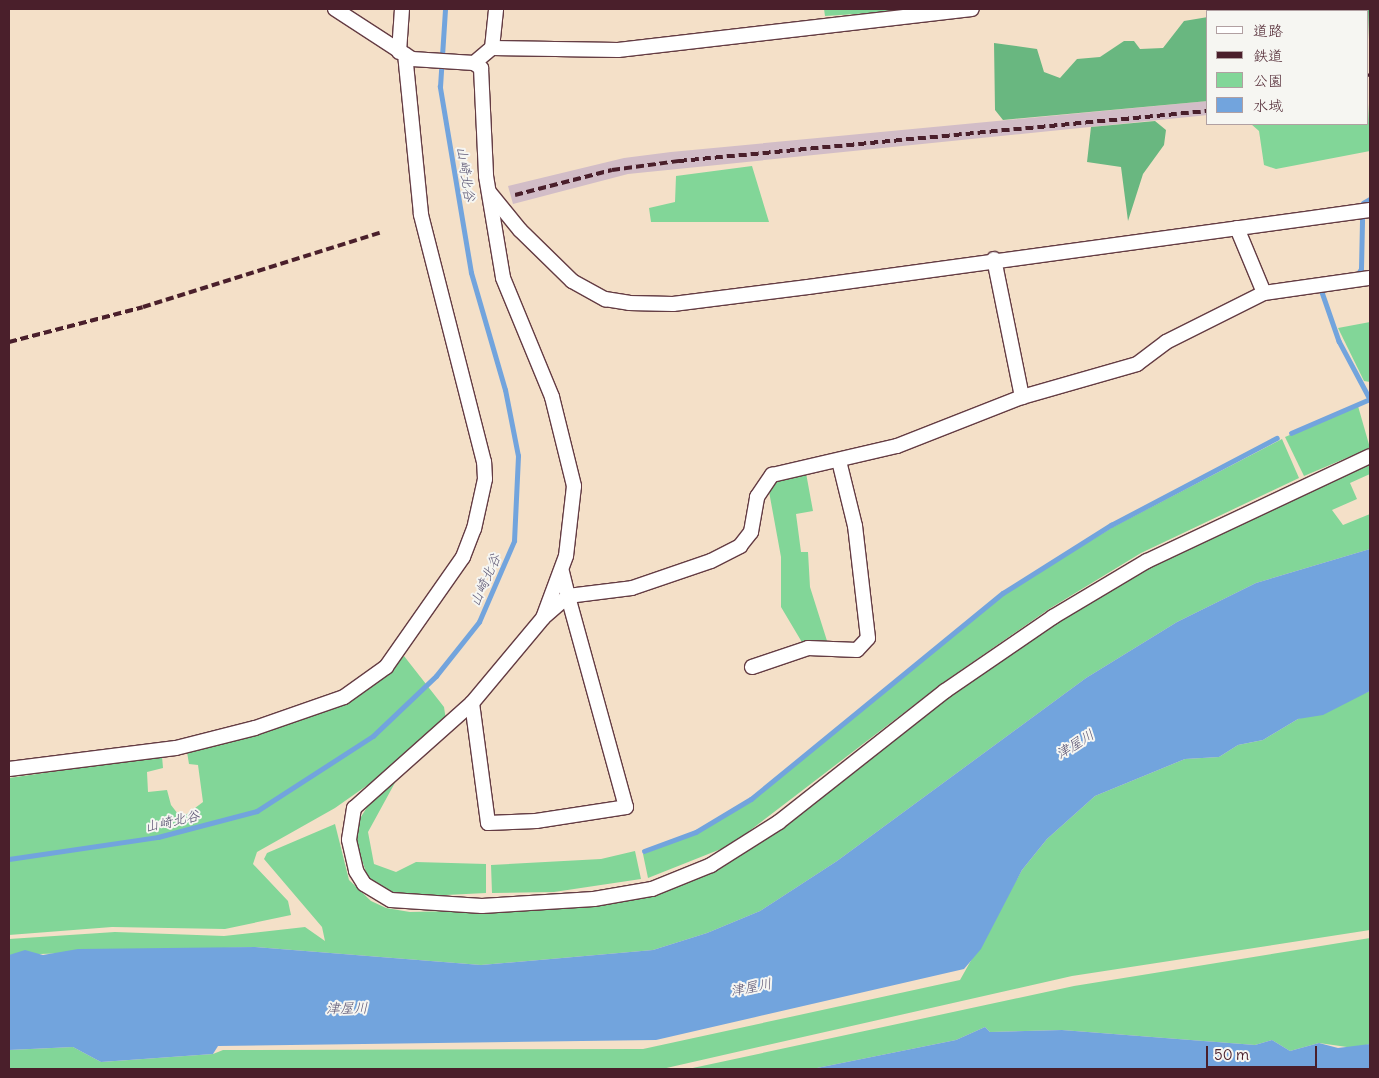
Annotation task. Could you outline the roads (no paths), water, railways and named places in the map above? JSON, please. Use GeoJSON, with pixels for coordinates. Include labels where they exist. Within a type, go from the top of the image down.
{"type":"FeatureCollection","features":[{"type":"Feature","properties":{"kind":"street"},"geometry":{"type":"LineString","coordinates":[[335,9],[405,55],[474,63],[492,48],[618,50],[972,9]]}},
{"type":"Feature","properties":{"kind":"street"},"geometry":{"type":"LineString","coordinates":[[9,769],[176,748],[255,728],[344,697],[386,667],[463,557],[476,521],[486,480],[484,462],[421,214],[402,9]]}},
{"type":"Feature","properties":{"kind":"street"},"geometry":{"type":"LineString","coordinates":[[492,48],[496,9]]}},
{"type":"Feature","properties":{"kind":"street"},"geometry":{"type":"LineString","coordinates":[[474,63],[484,78],[488,191],[503,278],[552,397],[572,478],[572,527],[562,572],[543,618]]}},
{"type":"Feature","properties":{"kind":"street"},"geometry":{"type":"LineString","coordinates":[[488,191],[520,230],[572,281],[605,299],[629,303],[673,304],[994,259],[1370,210]]}},
{"type":"Feature","properties":{"kind":"street"},"geometry":{"type":"LineString","coordinates":[[1237,228],[1264,293]]}},
{"type":"Feature","properties":{"kind":"street"},"geometry":{"type":"LineString","coordinates":[[994,259],[1022,397]]}},
{"type":"Feature","properties":{"kind":"street"},"geometry":{"type":"LineString","coordinates":[[1370,278],[1264,293],[1166,342],[1137,364],[1022,397],[933,435],[839,461],[772,475],[764,481],[751,532],[740,546],[632,588],[568,596],[543,618],[472,703],[354,808],[349,840],[364,884],[383,897],[412,905],[544,903],[652,888],[711,865],[779,822],[945,692],[1085,598],[1227,520],[1370,456]]}},
{"type":"Feature","properties":{"kind":"street"},"geometry":{"type":"LineString","coordinates":[[752,667],[808,648],[857,650],[868,638],[855,526],[839,461]]}},
{"type":"Feature","properties":{"kind":"street"},"geometry":{"type":"LineString","coordinates":[[472,703],[488,822],[536,821],[626,807],[562,572]]}},
{"type":"Feature","properties":{"kind":"water","name":"津屋川"},"geometry":{"type":"Polygon","coordinates":[[[1370,549],[1370,691],[1323,715],[1298,719],[1263,740],[1238,745],[1219,757],[1185,759],[1095,796],[1047,839],[1022,870],[981,949],[964,969],[656,1040],[218,1046],[213,1054],[101,1062],[73,1047],[9,1050],[9,955],[25,950],[43,955],[78,949],[255,947],[481,965],[653,950],[707,933],[760,911],[837,861],[1086,678],[1177,622],[1256,583],[1370,549]]]}},
{"type":"Feature","properties":{"kind":"water"},"geometry":{"type":"Polygon","coordinates":[[[985,1027],[990,1032],[1062,1030],[1255,1045],[1272,1040],[1290,1051],[1319,1043],[1338,1048],[1370,1044],[1370,1069],[812,1069],[956,1040],[985,1027]]]}},
{"type":"Feature","properties":{"kind":"waterway","name":"山崎北谷"},"geometry":{"type":"LineString","coordinates":[[9,859],[158,837],[257,811],[373,736],[436,676],[479,622],[514,541],[518,456],[505,390],[471,273],[440,87],[445,9]]}},
{"type":"Feature","properties":{"kind":"waterway"},"geometry":{"type":"LineString","coordinates":[[1363,203],[1370,199]]}},
{"type":"Feature","properties":{"kind":"waterway"},"geometry":{"type":"LineString","coordinates":[[1356,277],[1361,269],[1362,220]]}},
{"type":"Feature","properties":{"kind":"waterway"},"geometry":{"type":"LineString","coordinates":[[1322,292],[1339,341],[1370,399]]}},
{"type":"Feature","properties":{"kind":"waterway"},"geometry":{"type":"LineString","coordinates":[[1291,433],[1370,399]]}},
{"type":"Feature","properties":{"kind":"waterway"},"geometry":{"type":"LineString","coordinates":[[644,851],[696,832],[751,799],[1003,593],[1111,525],[1277,438]]}},
{"type":"Feature","properties":{"kind":"railway"},"geometry":{"type":"LineString","coordinates":[[515,195],[612,170],[679,161],[1206,111]]}},
{"type":"Feature","properties":{"kind":"railway"},"geometry":{"type":"LineString","coordinates":[[9,342],[143,307],[383,232]]}}]}
